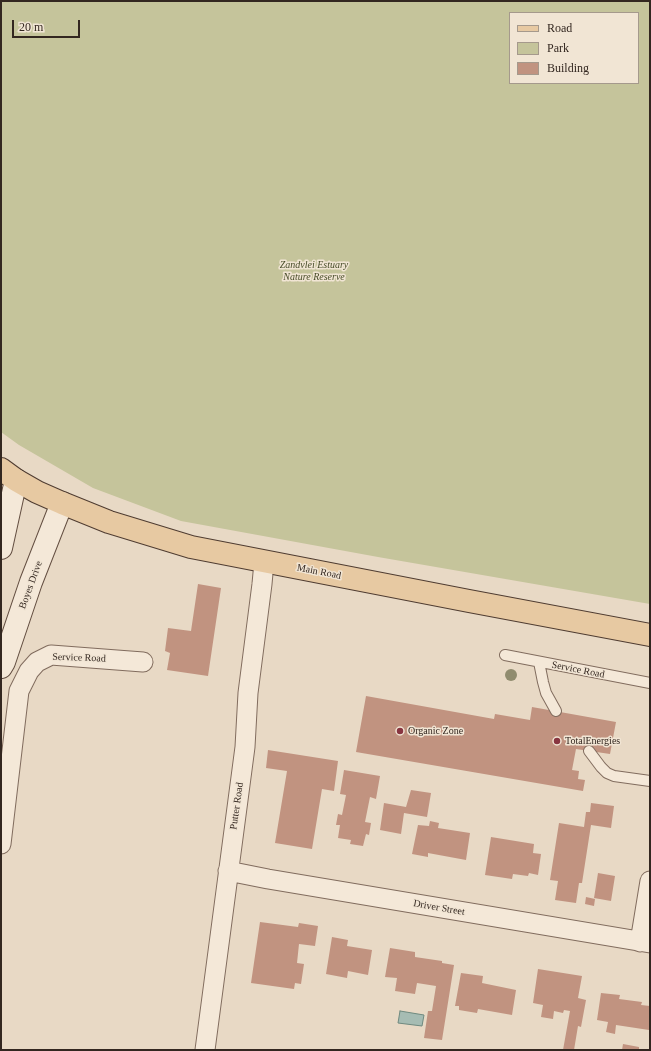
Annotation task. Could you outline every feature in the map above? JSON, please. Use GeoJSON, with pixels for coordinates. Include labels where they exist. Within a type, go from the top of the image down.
{"type":"FeatureCollection","features":[{"type":"Feature","properties":{"kind":"main road","name":"Main Road"},"geometry":{"type":"LineString","coordinates":[[8,475],[37,492],[109,522],[191,547],[650,635]]}},
{"type":"Feature","properties":{"kind":"main road"},"geometry":{"type":"LineString","coordinates":[[1,548],[8,475]]}},
{"type":"Feature","properties":{"kind":"main road","name":"Boyes Drive"},"geometry":{"type":"LineString","coordinates":[[1,667],[31,582],[62,503]]}},
{"type":"Feature","properties":{"kind":"street","name":"Putter Road"},"geometry":{"type":"LineString","coordinates":[[205,1050],[245,747],[248,693],[264,562]]}},
{"type":"Feature","properties":{"kind":"street","name":"Service Road"},"geometry":{"type":"LineString","coordinates":[[1,844],[8,725],[19,691],[29,671],[37,662],[51,655],[144,662]]}},
{"type":"Feature","properties":{"kind":"street","name":"Driver Street"},"geometry":{"type":"LineString","coordinates":[[228,871],[645,942]]}},
{"type":"Feature","properties":{"kind":"street"},"geometry":{"type":"LineString","coordinates":[[645,942],[650,881]]}},
{"type":"Feature","properties":{"kind":"lane","name":"Service Road"},"geometry":{"type":"LineString","coordinates":[[505,655],[650,683]]}},
{"type":"Feature","properties":{"kind":"lane"},"geometry":{"type":"LineString","coordinates":[[539,662],[546,693],[556,711]]}},
{"type":"Feature","properties":{"kind":"lane"},"geometry":{"type":"LineString","coordinates":[[590,751],[607,773],[614,776],[650,781]]}},
{"type":"Feature","properties":{"kind":"green space","name":"Zandvlei Estuary Nature Reserve"},"geometry":{"type":"Polygon","coordinates":[[[1,1],[650,1],[650,604],[181,521],[93,488],[19,445],[1,432],[1,1]]]}},
{"type":"Feature","properties":{"kind":"shaded area"},"geometry":{"type":"Polygon","coordinates":[[[400,1011],[424,1015],[422,1026],[398,1023],[400,1011]]]}},
{"type":"Feature","properties":{"kind":"building"},"geometry":{"type":"Polygon","coordinates":[[[198,584],[221,588],[208,676],[167,670],[170,653],[165,651],[168,628],[191,631],[198,584]]]}},
{"type":"Feature","properties":{"kind":"building"},"geometry":{"type":"Polygon","coordinates":[[[366,696],[494,719],[495,714],[530,720],[532,707],[616,722],[610,754],[576,749],[572,770],[579,771],[578,779],[585,780],[583,791],[356,752],[366,696]]]}},
{"type":"Feature","properties":{"kind":"building"},"geometry":{"type":"Polygon","coordinates":[[[268,750],[338,761],[334,791],[322,789],[312,849],[275,843],[287,771],[266,768],[268,750]]]}},
{"type":"Feature","properties":{"kind":"building"},"geometry":{"type":"Polygon","coordinates":[[[344,770],[380,776],[376,799],[370,797],[365,822],[371,823],[369,835],[366,834],[363,846],[350,844],[351,840],[338,838],[340,825],[336,825],[338,814],[342,815],[346,795],[340,794],[344,770]]]}},
{"type":"Feature","properties":{"kind":"building"},"geometry":{"type":"Polygon","coordinates":[[[411,790],[431,793],[427,817],[404,813],[401,834],[380,830],[384,803],[406,807],[411,790]]]}},
{"type":"Feature","properties":{"kind":"building"},"geometry":{"type":"Polygon","coordinates":[[[591,803],[614,806],[611,828],[591,825],[582,883],[579,883],[576,903],[555,900],[558,881],[550,880],[559,823],[584,827],[586,812],[590,812],[591,803]]]}},
{"type":"Feature","properties":{"kind":"building"},"geometry":{"type":"Polygon","coordinates":[[[430,821],[439,823],[438,828],[470,833],[466,860],[428,853],[428,857],[412,854],[418,825],[429,826],[430,821]]]}},
{"type":"Feature","properties":{"kind":"building"},"geometry":{"type":"Polygon","coordinates":[[[491,837],[534,844],[533,853],[541,854],[538,875],[529,873],[528,876],[513,874],[512,879],[485,875],[491,837]]]}},
{"type":"Feature","properties":{"kind":"building"},"geometry":{"type":"Polygon","coordinates":[[[598,873],[615,876],[611,901],[594,898],[598,873]]]}},
{"type":"Feature","properties":{"kind":"building"},"geometry":{"type":"Polygon","coordinates":[[[586,897],[595,899],[594,906],[585,904],[586,897]]]}},
{"type":"Feature","properties":{"kind":"building"},"geometry":{"type":"Polygon","coordinates":[[[260,922],[298,927],[299,923],[318,926],[315,946],[299,944],[297,963],[304,964],[301,984],[295,983],[294,989],[251,983],[260,922]]]}},
{"type":"Feature","properties":{"kind":"building"},"geometry":{"type":"Polygon","coordinates":[[[332,937],[348,940],[347,946],[372,950],[368,975],[348,971],[347,978],[326,974],[332,937]]]}},
{"type":"Feature","properties":{"kind":"building"},"geometry":{"type":"Polygon","coordinates":[[[390,948],[415,952],[415,957],[442,961],[442,963],[454,965],[442,1040],[424,1038],[428,1011],[432,1011],[436,986],[417,983],[415,994],[395,991],[397,978],[385,977],[390,948]]]}},
{"type":"Feature","properties":{"kind":"building"},"geometry":{"type":"Polygon","coordinates":[[[538,969],[582,976],[578,998],[586,1000],[581,1027],[578,1026],[574,1050],[563,1050],[570,1011],[564,1010],[563,1013],[554,1011],[553,1019],[541,1017],[543,1005],[533,1003],[538,969]]]}},
{"type":"Feature","properties":{"kind":"building"},"geometry":{"type":"Polygon","coordinates":[[[461,973],[483,976],[482,983],[516,990],[512,1015],[478,1009],[477,1013],[459,1010],[459,1006],[455,1006],[461,973]]]}},
{"type":"Feature","properties":{"kind":"building"},"geometry":{"type":"Polygon","coordinates":[[[601,993],[620,995],[619,999],[642,1002],[641,1005],[650,1006],[649,1030],[616,1025],[615,1034],[606,1032],[608,1022],[597,1020],[601,993]]]}},
{"type":"Feature","properties":{"kind":"building"},"geometry":{"type":"Polygon","coordinates":[[[623,1044],[639,1047],[639,1050],[622,1050],[623,1044]]]}},
{"type":"Feature","properties":{"kind":"place","name":"Organic Zone"},"geometry":{"type":"Point","coordinates":[400,731]}},
{"type":"Feature","properties":{"kind":"place","name":"TotalEnergies"},"geometry":{"type":"Point","coordinates":[557,741]}}]}
